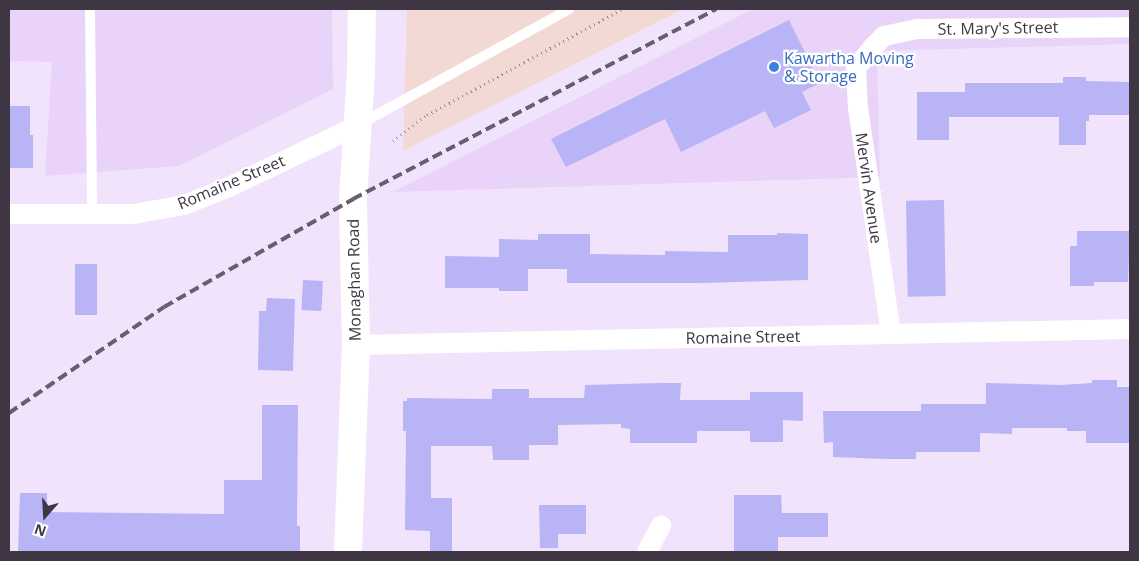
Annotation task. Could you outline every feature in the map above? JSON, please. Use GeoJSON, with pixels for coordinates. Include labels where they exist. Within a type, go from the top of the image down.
{"type":"FeatureCollection","features":[{"type":"Feature","properties":{"kind":"main road","name":"Monaghan Road"},"geometry":{"type":"LineString","coordinates":[[348,552],[356,345],[353,199],[356,126],[361,71],[362,9]]}},
{"type":"Feature","properties":{"kind":"street","name":"St. Mary's Street"},"geometry":{"type":"LineString","coordinates":[[872,48],[884,36],[917,29],[1130,27]]}},
{"type":"Feature","properties":{"kind":"street","name":"Mervin Avenue"},"geometry":{"type":"LineString","coordinates":[[872,48],[856,68],[858,109],[891,334]]}},
{"type":"Feature","properties":{"kind":"street","name":"Romaine Street"},"geometry":{"type":"LineString","coordinates":[[9,214],[134,214],[184,205],[356,126]]}},
{"type":"Feature","properties":{"kind":"street","name":"Romaine Street"},"geometry":{"type":"LineString","coordinates":[[356,345],[1130,329]]}},
{"type":"Feature","properties":{"kind":"street"},"geometry":{"type":"LineString","coordinates":[[647,552],[661,526]]}},
{"type":"Feature","properties":{"kind":"lane"},"geometry":{"type":"LineString","coordinates":[[90,9],[92,214]]}},
{"type":"Feature","properties":{"kind":"lane"},"geometry":{"type":"LineString","coordinates":[[356,126],[569,9]]}},
{"type":"Feature","properties":{"kind":"path"},"geometry":{"type":"LineString","coordinates":[[393,141],[427,115],[622,9]]}},
{"type":"Feature","properties":{"kind":"shaded area"},"geometry":{"type":"Polygon","coordinates":[[[9,9],[332,9],[333,89],[179,166],[45,176],[52,62],[9,61],[9,9]]]}},
{"type":"Feature","properties":{"kind":"shaded area"},"geometry":{"type":"Polygon","coordinates":[[[407,9],[683,9],[403,151],[407,9]]]}},
{"type":"Feature","properties":{"kind":"shaded area"},"geometry":{"type":"Polygon","coordinates":[[[753,9],[1130,9],[1130,44],[877,51],[880,177],[393,192],[753,9]]]}},
{"type":"Feature","properties":{"kind":"building"},"geometry":{"type":"Polygon","coordinates":[[[789,20],[820,83],[802,92],[811,110],[774,128],[765,111],[681,152],[665,119],[566,167],[551,139],[789,20]]]}},
{"type":"Feature","properties":{"kind":"building"},"geometry":{"type":"Polygon","coordinates":[[[1063,77],[1086,77],[1086,81],[1130,82],[1130,115],[1089,115],[1089,121],[1086,121],[1086,145],[1059,145],[1059,117],[949,117],[949,140],[917,140],[917,92],[965,92],[965,83],[1063,83],[1063,77]]]}},
{"type":"Feature","properties":{"kind":"building"},"geometry":{"type":"Polygon","coordinates":[[[9,106],[30,106],[30,135],[33,135],[33,168],[9,168],[9,106]]]}},
{"type":"Feature","properties":{"kind":"building"},"geometry":{"type":"Polygon","coordinates":[[[944,200],[946,296],[908,297],[906,201],[944,200]]]}},
{"type":"Feature","properties":{"kind":"building"},"geometry":{"type":"Polygon","coordinates":[[[1077,231],[1130,231],[1128,282],[1094,282],[1094,286],[1070,286],[1070,246],[1077,246],[1077,231]]]}},
{"type":"Feature","properties":{"kind":"building"},"geometry":{"type":"Polygon","coordinates":[[[777,233],[808,234],[808,280],[702,283],[567,283],[567,269],[528,269],[528,291],[499,291],[499,288],[445,288],[445,256],[499,257],[499,239],[538,240],[538,234],[590,234],[590,254],[665,255],[665,251],[728,252],[728,235],[777,235],[777,233]]]}},
{"type":"Feature","properties":{"kind":"building"},"geometry":{"type":"Polygon","coordinates":[[[75,264],[97,264],[97,315],[75,315],[75,264]]]}},
{"type":"Feature","properties":{"kind":"building"},"geometry":{"type":"Polygon","coordinates":[[[303,280],[323,281],[321,311],[301,310],[303,280]]]}},
{"type":"Feature","properties":{"kind":"building"},"geometry":{"type":"Polygon","coordinates":[[[267,298],[295,299],[293,371],[258,370],[259,311],[266,311],[267,298]]]}},
{"type":"Feature","properties":{"kind":"building"},"geometry":{"type":"Polygon","coordinates":[[[1092,380],[1117,380],[1117,387],[1130,387],[1130,443],[1086,443],[1086,431],[1067,431],[1067,428],[1012,428],[1012,434],[980,433],[980,452],[916,452],[916,459],[885,459],[833,457],[833,442],[824,443],[823,411],[921,411],[921,404],[986,404],[986,383],[1061,385],[1092,383],[1092,380]]]}},
{"type":"Feature","properties":{"kind":"building"},"geometry":{"type":"Polygon","coordinates":[[[681,383],[680,400],[750,400],[750,392],[803,392],[803,421],[783,420],[783,442],[750,442],[750,431],[697,431],[697,443],[630,443],[630,429],[621,428],[621,424],[558,425],[558,445],[529,445],[529,460],[493,460],[492,446],[431,446],[431,498],[452,498],[452,551],[430,551],[430,531],[405,530],[406,431],[403,431],[403,401],[407,401],[407,398],[492,399],[492,389],[529,389],[529,398],[584,398],[585,385],[681,383]]]}},
{"type":"Feature","properties":{"kind":"building"},"geometry":{"type":"Polygon","coordinates":[[[262,405],[298,405],[297,526],[300,526],[300,552],[18,551],[20,493],[47,493],[47,512],[224,514],[224,480],[262,480],[262,405]]]}},
{"type":"Feature","properties":{"kind":"building"},"geometry":{"type":"Polygon","coordinates":[[[734,495],[781,495],[782,513],[828,513],[828,537],[778,537],[778,552],[734,552],[734,495]]]}},
{"type":"Feature","properties":{"kind":"building"},"geometry":{"type":"Polygon","coordinates":[[[539,505],[586,505],[586,534],[558,534],[558,548],[540,548],[539,505]]]}},
{"type":"Feature","properties":{"kind":"railway"},"geometry":{"type":"LineString","coordinates":[[9,413],[164,307],[353,199],[716,9]]}},
{"type":"Feature","properties":{"kind":"place","name":"Kawartha Moving & Storage"},"geometry":{"type":"Point","coordinates":[774,67]}}]}
